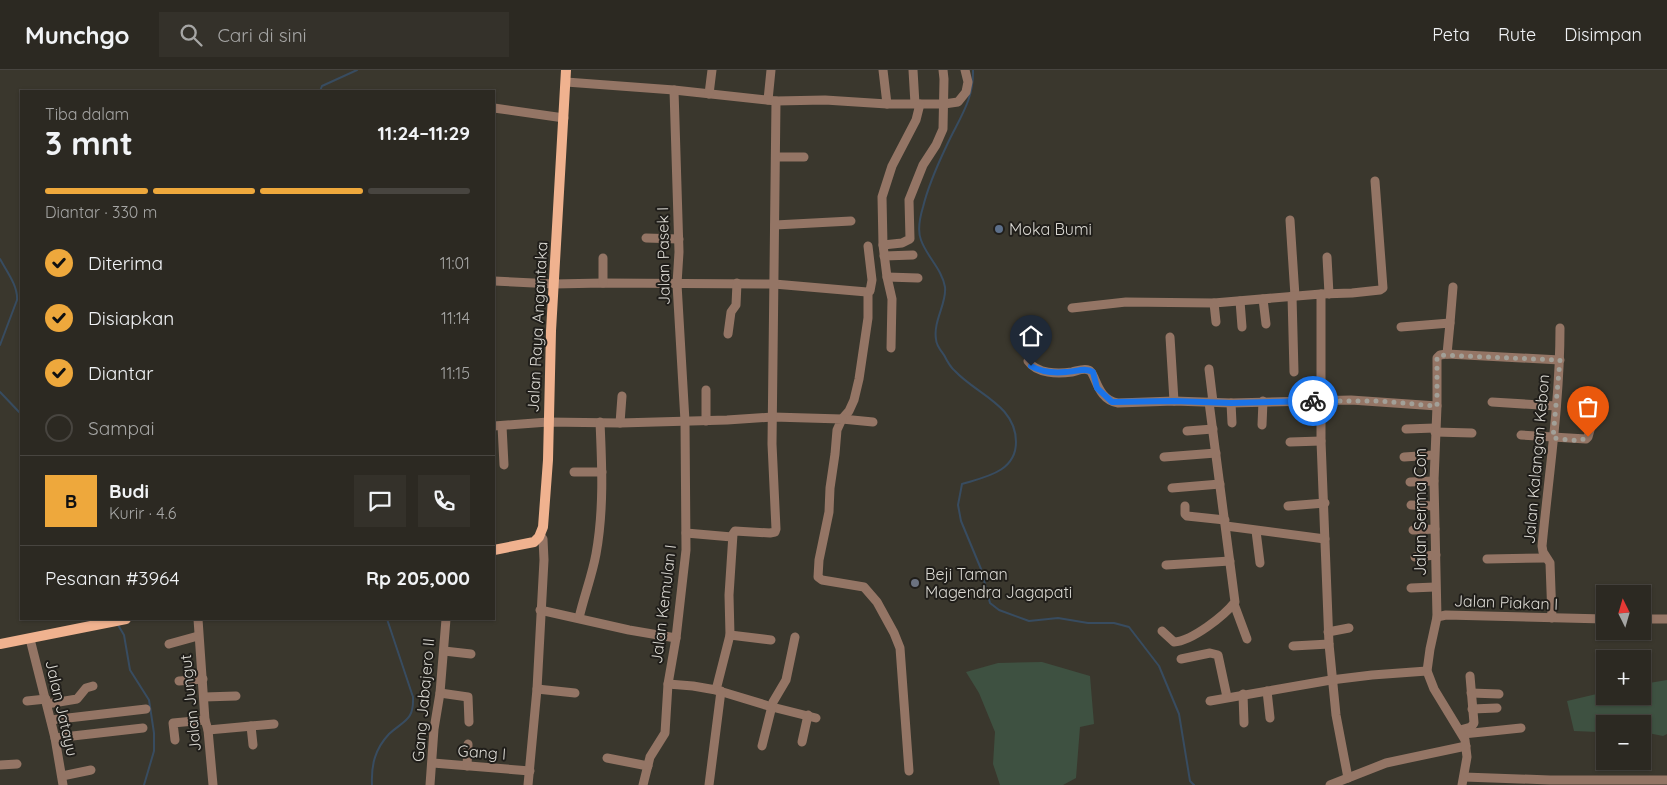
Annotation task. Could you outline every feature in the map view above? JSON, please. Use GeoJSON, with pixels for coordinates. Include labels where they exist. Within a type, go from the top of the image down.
{"type":"FeatureCollection","features":[{"type":"Feature","properties":{"kind":"main road","name":"Jalan Raya Angantaka"},"geometry":{"type":"LineString","coordinates":[[540,535],[543,527],[547,470],[554,284],[566,70]]}},
{"type":"Feature","properties":{"kind":"main road"},"geometry":{"type":"LineString","coordinates":[[495,550],[530,543],[540,535]]}},
{"type":"Feature","properties":{"kind":"main road"},"geometry":{"type":"LineString","coordinates":[[0,644],[120,620]]}},
{"type":"Feature","properties":{"kind":"street"},"geometry":{"type":"LineString","coordinates":[[709,94],[712,70]]}},
{"type":"Feature","properties":{"kind":"street"},"geometry":{"type":"LineString","coordinates":[[709,785],[719,691],[730,635],[729,595],[732,537],[735,531],[770,534],[775,532],[776,529],[772,417],[776,157],[771,70]]}},
{"type":"Feature","properties":{"kind":"street"},"geometry":{"type":"LineString","coordinates":[[883,70],[886,104]]}},
{"type":"Feature","properties":{"kind":"street"},"geometry":{"type":"LineString","coordinates":[[891,348],[892,299],[884,256],[882,197],[892,166],[916,120],[911,104],[915,81],[913,70]]}},
{"type":"Feature","properties":{"kind":"street"},"geometry":{"type":"LineString","coordinates":[[883,245],[910,240],[909,200],[923,165],[942,132],[944,104],[943,70]]}},
{"type":"Feature","properties":{"kind":"street"},"geometry":{"type":"LineString","coordinates":[[566,82],[674,90],[772,101],[825,100],[886,104],[944,104],[958,102],[966,92],[968,82],[965,70]]}},
{"type":"Feature","properties":{"kind":"street","name":"Jalan Pasek I"},"geometry":{"type":"LineString","coordinates":[[674,90],[678,239],[677,284],[685,421]]}},
{"type":"Feature","properties":{"kind":"street"},"geometry":{"type":"LineString","coordinates":[[495,108],[564,118]]}},
{"type":"Feature","properties":{"kind":"street"},"geometry":{"type":"LineString","coordinates":[[776,157],[804,157]]}},
{"type":"Feature","properties":{"kind":"street"},"geometry":{"type":"LineString","coordinates":[[1072,308],[1126,302],[1214,303],[1380,290],[1383,288],[1374,180]]}},
{"type":"Feature","properties":{"kind":"street"},"geometry":{"type":"LineString","coordinates":[[1290,220],[1294,372]]}},
{"type":"Feature","properties":{"kind":"street"},"geometry":{"type":"LineString","coordinates":[[775,225],[851,221]]}},
{"type":"Feature","properties":{"kind":"street"},"geometry":{"type":"LineString","coordinates":[[646,238],[678,239]]}},
{"type":"Feature","properties":{"kind":"street"},"geometry":{"type":"LineString","coordinates":[[868,246],[872,280],[868,292],[868,318],[859,379],[854,400],[836,430],[830,488],[830,512],[818,577],[822,580],[864,587],[877,602],[894,634],[900,648],[910,771]]}},
{"type":"Feature","properties":{"kind":"street"},"geometry":{"type":"LineString","coordinates":[[884,256],[913,254]]}},
{"type":"Feature","properties":{"kind":"street"},"geometry":{"type":"LineString","coordinates":[[1327,257],[1321,441],[1328,632],[1331,680],[1348,778]]}},
{"type":"Feature","properties":{"kind":"street"},"geometry":{"type":"LineString","coordinates":[[603,258],[603,283]]}},
{"type":"Feature","properties":{"kind":"street"},"geometry":{"type":"LineString","coordinates":[[887,277],[918,278]]}},
{"type":"Feature","properties":{"kind":"street"},"geometry":{"type":"LineString","coordinates":[[495,281],[554,284],[774,284],[868,292]]}},
{"type":"Feature","properties":{"kind":"street"},"geometry":{"type":"LineString","coordinates":[[728,334],[731,312],[736,305],[737,283]]}},
{"type":"Feature","properties":{"kind":"street"},"geometry":{"type":"LineString","coordinates":[[1453,287],[1447,354],[1560,360]]}},
{"type":"Feature","properties":{"kind":"street"},"geometry":{"type":"LineString","coordinates":[[1263,300],[1266,324]]}},
{"type":"Feature","properties":{"kind":"street"},"geometry":{"type":"LineString","coordinates":[[1240,301],[1242,327]]}},
{"type":"Feature","properties":{"kind":"street"},"geometry":{"type":"LineString","coordinates":[[1214,303],[1216,322]]}},
{"type":"Feature","properties":{"kind":"street"},"geometry":{"type":"LineString","coordinates":[[1401,327],[1450,323]]}},
{"type":"Feature","properties":{"kind":"street","name":"Jalan Kalangan Kebon"},"geometry":{"type":"LineString","coordinates":[[1552,618],[1550,563],[1543,552],[1542,546],[1560,360],[1560,328]]}},
{"type":"Feature","properties":{"kind":"street"},"geometry":{"type":"LineString","coordinates":[[1170,337],[1174,401]]}},
{"type":"Feature","properties":{"kind":"street","name":"Jalan Serma Con"},"geometry":{"type":"LineString","coordinates":[[1437,617],[1434,455],[1437,358],[1440,355],[1447,354]]}},
{"type":"Feature","properties":{"kind":"street"},"geometry":{"type":"LineString","coordinates":[[1028,361],[1036,369],[1048,371],[1091,370],[1097,388],[1112,402],[1378,401],[1437,406]]}},
{"type":"Feature","properties":{"kind":"street"},"geometry":{"type":"LineString","coordinates":[[1209,369],[1213,429],[1235,595],[1234,604],[1247,639]]}},
{"type":"Feature","properties":{"kind":"street"},"geometry":{"type":"LineString","coordinates":[[706,390],[706,421]]}},
{"type":"Feature","properties":{"kind":"street"},"geometry":{"type":"LineString","coordinates":[[620,423],[622,396]]}},
{"type":"Feature","properties":{"kind":"street"},"geometry":{"type":"LineString","coordinates":[[1262,425],[1263,401]]}},
{"type":"Feature","properties":{"kind":"street"},"geometry":{"type":"LineString","coordinates":[[1492,402],[1556,406]]}},
{"type":"Feature","properties":{"kind":"street"},"geometry":{"type":"LineString","coordinates":[[1231,403],[1232,423]]}},
{"type":"Feature","properties":{"kind":"street"},"geometry":{"type":"LineString","coordinates":[[1520,435],[1586,439],[1597,405]]}},
{"type":"Feature","properties":{"kind":"street"},"geometry":{"type":"LineString","coordinates":[[504,465],[498,426],[548,422],[620,423],[772,417],[873,422]]}},
{"type":"Feature","properties":{"kind":"street","name":"Jalan Kemulan I"},"geometry":{"type":"LineString","coordinates":[[643,785],[651,754],[665,733],[668,684],[676,638],[686,550],[685,421]]}},
{"type":"Feature","properties":{"kind":"street"},"geometry":{"type":"LineString","coordinates":[[579,618],[591,579],[598,540],[602,472],[600,422]]}},
{"type":"Feature","properties":{"kind":"street"},"geometry":{"type":"LineString","coordinates":[[1187,431],[1213,429]]}},
{"type":"Feature","properties":{"kind":"street"},"geometry":{"type":"LineString","coordinates":[[1406,429],[1472,433]]}},
{"type":"Feature","properties":{"kind":"street"},"geometry":{"type":"LineString","coordinates":[[1290,442],[1321,441]]}},
{"type":"Feature","properties":{"kind":"street"},"geometry":{"type":"LineString","coordinates":[[1164,457],[1216,454]]}},
{"type":"Feature","properties":{"kind":"street"},"geometry":{"type":"LineString","coordinates":[[1404,457],[1434,455]]}},
{"type":"Feature","properties":{"kind":"street"},"geometry":{"type":"LineString","coordinates":[[574,472],[602,472]]}},
{"type":"Feature","properties":{"kind":"street"},"geometry":{"type":"LineString","coordinates":[[1410,482],[1434,481]]}},
{"type":"Feature","properties":{"kind":"street"},"geometry":{"type":"LineString","coordinates":[[1172,488],[1220,484]]}},
{"type":"Feature","properties":{"kind":"street"},"geometry":{"type":"LineString","coordinates":[[1288,506],[1324,503]]}},
{"type":"Feature","properties":{"kind":"street"},"geometry":{"type":"LineString","coordinates":[[1411,505],[1434,506]]}},
{"type":"Feature","properties":{"kind":"street"},"geometry":{"type":"LineString","coordinates":[[1185,506],[1185,514],[1187,516],[1256,530],[1325,538]]}},
{"type":"Feature","properties":{"kind":"street"},"geometry":{"type":"LineString","coordinates":[[1413,530],[1435,529]]}},
{"type":"Feature","properties":{"kind":"street"},"geometry":{"type":"LineString","coordinates":[[1256,530],[1260,563]]}},
{"type":"Feature","properties":{"kind":"street"},"geometry":{"type":"LineString","coordinates":[[686,533],[732,537]]}},
{"type":"Feature","properties":{"kind":"street"},"geometry":{"type":"LineString","coordinates":[[528,785],[544,611],[544,551],[543,539],[540,535]]}},
{"type":"Feature","properties":{"kind":"street"},"geometry":{"type":"LineString","coordinates":[[1415,556],[1436,555]]}},
{"type":"Feature","properties":{"kind":"street"},"geometry":{"type":"LineString","coordinates":[[1487,560],[1546,558]]}},
{"type":"Feature","properties":{"kind":"street"},"geometry":{"type":"LineString","coordinates":[[1166,564],[1230,561]]}},
{"type":"Feature","properties":{"kind":"street"},"geometry":{"type":"LineString","coordinates":[[1411,588],[1435,587]]}},
{"type":"Feature","properties":{"kind":"street"},"geometry":{"type":"LineString","coordinates":[[1162,631],[1174,642],[1186,638],[1212,625],[1234,604]]}},
{"type":"Feature","properties":{"kind":"street"},"geometry":{"type":"LineString","coordinates":[[544,611],[629,630],[676,638]]}},
{"type":"Feature","properties":{"kind":"street","name":"Jalan Piakan I"},"geometry":{"type":"LineString","coordinates":[[1427,671],[1437,617],[1446,615],[1596,619]]}},
{"type":"Feature","properties":{"kind":"street"},"geometry":{"type":"LineString","coordinates":[[1651,619],[1667,619]]}},
{"type":"Feature","properties":{"kind":"street","name":"Jalan Jungut"},"geometry":{"type":"LineString","coordinates":[[198,620],[205,720],[208,730],[214,785]]}},
{"type":"Feature","properties":{"kind":"street","name":"Gang Jabajero II"},"geometry":{"type":"LineString","coordinates":[[430,785],[446,620]]}},
{"type":"Feature","properties":{"kind":"street"},"geometry":{"type":"LineString","coordinates":[[1328,632],[1349,628]]}},
{"type":"Feature","properties":{"kind":"street"},"geometry":{"type":"LineString","coordinates":[[730,635],[771,640]]}},
{"type":"Feature","properties":{"kind":"street"},"geometry":{"type":"LineString","coordinates":[[169,644],[198,636]]}},
{"type":"Feature","properties":{"kind":"street"},"geometry":{"type":"LineString","coordinates":[[762,746],[774,699],[786,680],[794,637]]}},
{"type":"Feature","properties":{"kind":"street","name":"Jalan Jatayu"},"geometry":{"type":"LineString","coordinates":[[30,639],[56,738],[62,780]]}},
{"type":"Feature","properties":{"kind":"street"},"geometry":{"type":"LineString","coordinates":[[1294,646],[1329,644]]}},
{"type":"Feature","properties":{"kind":"street"},"geometry":{"type":"LineString","coordinates":[[444,651],[471,654]]}},
{"type":"Feature","properties":{"kind":"street"},"geometry":{"type":"LineString","coordinates":[[1181,659],[1210,653],[1218,655],[1227,697]]}},
{"type":"Feature","properties":{"kind":"street"},"geometry":{"type":"LineString","coordinates":[[1210,701],[1242,694],[1372,674],[1427,671],[1434,690],[1461,732],[1466,746],[1467,757],[1463,781],[1667,780]]}},
{"type":"Feature","properties":{"kind":"street"},"geometry":{"type":"LineString","coordinates":[[1461,732],[1473,726],[1470,676]]}},
{"type":"Feature","properties":{"kind":"street"},"geometry":{"type":"LineString","coordinates":[[179,681],[202,678]]}},
{"type":"Feature","properties":{"kind":"street"},"geometry":{"type":"LineString","coordinates":[[668,684],[719,691],[812,717],[802,742]]}},
{"type":"Feature","properties":{"kind":"street"},"geometry":{"type":"LineString","coordinates":[[27,701],[77,699],[86,688],[92,686]]}},
{"type":"Feature","properties":{"kind":"street"},"geometry":{"type":"LineString","coordinates":[[537,689],[575,693]]}},
{"type":"Feature","properties":{"kind":"street"},"geometry":{"type":"LineString","coordinates":[[1267,691],[1270,718]]}},
{"type":"Feature","properties":{"kind":"street"},"geometry":{"type":"LineString","coordinates":[[440,693],[468,697],[470,701],[469,722]]}},
{"type":"Feature","properties":{"kind":"street"},"geometry":{"type":"LineString","coordinates":[[1471,693],[1499,694]]}},
{"type":"Feature","properties":{"kind":"street"},"geometry":{"type":"LineString","coordinates":[[1242,694],[1244,723]]}},
{"type":"Feature","properties":{"kind":"street"},"geometry":{"type":"LineString","coordinates":[[204,697],[236,696]]}},
{"type":"Feature","properties":{"kind":"street"},"geometry":{"type":"LineString","coordinates":[[1472,709],[1497,708]]}},
{"type":"Feature","properties":{"kind":"street"},"geometry":{"type":"LineString","coordinates":[[51,720],[146,709]]}},
{"type":"Feature","properties":{"kind":"street"},"geometry":{"type":"LineString","coordinates":[[175,740],[173,723],[205,720]]}},
{"type":"Feature","properties":{"kind":"street"},"geometry":{"type":"LineString","coordinates":[[208,730],[274,724]]}},
{"type":"Feature","properties":{"kind":"street"},"geometry":{"type":"LineString","coordinates":[[251,726],[253,745]]}},
{"type":"Feature","properties":{"kind":"street"},"geometry":{"type":"LineString","coordinates":[[56,738],[143,728]]}},
{"type":"Feature","properties":{"kind":"street"},"geometry":{"type":"LineString","coordinates":[[1461,732],[1521,728]]}},
{"type":"Feature","properties":{"kind":"street"},"geometry":{"type":"LineString","coordinates":[[467,766],[468,744]]}},
{"type":"Feature","properties":{"kind":"street"},"geometry":{"type":"LineString","coordinates":[[1330,785],[1386,763],[1466,746]]}},
{"type":"Feature","properties":{"kind":"street"},"geometry":{"type":"LineString","coordinates":[[607,758],[648,766]]}},
{"type":"Feature","properties":{"kind":"street","name":"Gang I"},"geometry":{"type":"LineString","coordinates":[[433,763],[530,771]]}},
{"type":"Feature","properties":{"kind":"street"},"geometry":{"type":"LineString","coordinates":[[0,765],[17,764]]}},
{"type":"Feature","properties":{"kind":"street"},"geometry":{"type":"LineString","coordinates":[[62,780],[91,770]]}},
{"type":"Feature","properties":{"kind":"green space"},"geometry":{"type":"Polygon","coordinates":[[[1042,662],[1090,676],[1094,724],[1080,727],[1076,778],[1063,785],[1000,785],[993,764],[995,732],[979,693],[966,672],[998,663],[1042,662]]]}},
{"type":"Feature","properties":{"kind":"green space"},"geometry":{"type":"Polygon","coordinates":[[[1667,680],[1667,734],[1663,736],[1651,734],[1651,715],[1596,715],[1596,732],[1574,731],[1567,701],[1596,694],[1596,705],[1651,705],[1651,683],[1667,680]]]}},
{"type":"Feature","properties":{"kind":"waterway"},"geometry":{"type":"LineString","coordinates":[[320,90],[322,86],[357,70]]}},
{"type":"Feature","properties":{"kind":"waterway"},"geometry":{"type":"LineString","coordinates":[[973,70],[973,81],[968,101],[930,184],[921,215],[919,232],[924,246],[941,274],[945,287],[944,299],[936,326],[938,346],[953,369],[1002,409],[1014,429],[1016,442],[1015,452],[1005,467],[989,476],[962,484],[958,505],[961,521],[981,569],[990,603],[999,610],[1029,621],[1058,618],[1088,623],[1114,623],[1129,627],[1159,666],[1179,714],[1190,781],[1194,785]]}},
{"type":"Feature","properties":{"kind":"waterway"},"geometry":{"type":"LineString","coordinates":[[0,259],[14,284],[17,295],[17,300],[0,345]]}},
{"type":"Feature","properties":{"kind":"waterway"},"geometry":{"type":"LineString","coordinates":[[0,392],[20,413]]}},
{"type":"Feature","properties":{"kind":"waterway"},"geometry":{"type":"LineString","coordinates":[[372,785],[373,764],[380,745],[389,734],[410,716],[413,705],[413,697],[387,620]]}},
{"type":"Feature","properties":{"kind":"waterway"},"geometry":{"type":"LineString","coordinates":[[118,625],[124,635],[130,670],[149,700],[154,733],[154,751],[144,785]]}},
{"type":"Feature","properties":{"kind":"way so far"},"geometry":{"type":"LineString","coordinates":[[1313,401],[1378,401],[1437,406],[1437,358],[1440,355],[1560,360],[1553,438],[1579,440],[1588,437]]}},
{"type":"Feature","properties":{"kind":"place","name":"Moka Bumi"},"geometry":{"type":"Point","coordinates":[999,229]}},
{"type":"Feature","properties":{"kind":"place","name":"Beji Taman Magendra Jagapati"},"geometry":{"type":"Point","coordinates":[915,583]}},
{"type":"Feature","properties":{"kind":"route"},"geometry":{"type":"LineString","coordinates":[[1031,366],[1036,369],[1057,372],[1089,370],[1093,372],[1097,388],[1110,402],[1118,403],[1313,401]]}}]}
